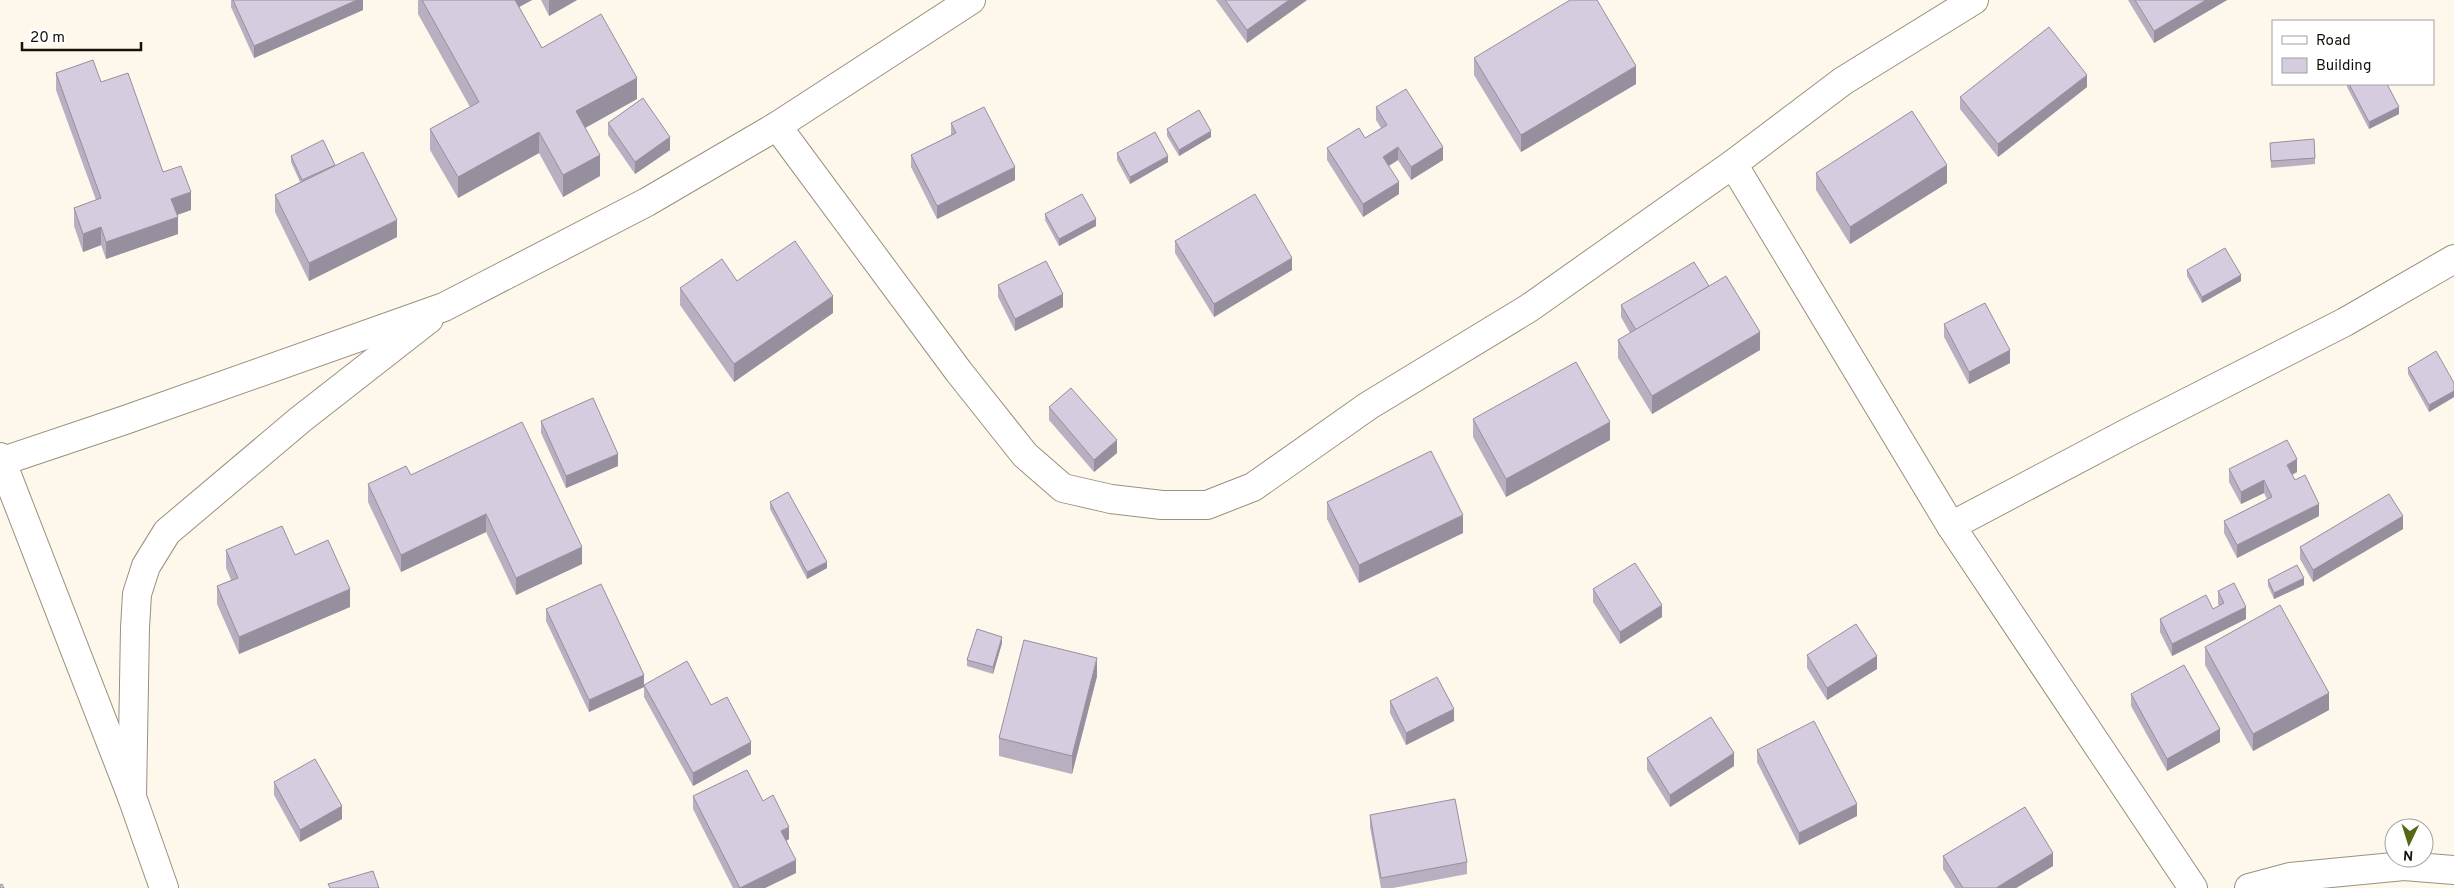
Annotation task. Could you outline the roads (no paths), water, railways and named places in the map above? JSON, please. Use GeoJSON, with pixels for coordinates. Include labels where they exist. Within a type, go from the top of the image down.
{"type":"FeatureCollection","features":[{"type":"Feature","properties":{"kind":"street"},"geometry":{"type":"LineString","coordinates":[[164,888],[132,798],[0,460],[126,420],[444,307],[647,202],[777,126],[971,0]]}},
{"type":"Feature","properties":{"kind":"street"},"geometry":{"type":"LineString","coordinates":[[777,126],[947,356],[1025,455],[1063,488],[1111,499],[1162,505],[1207,506],[1253,487],[1368,406],[1529,308],[1733,164],[1842,81],[1974,0]]}},
{"type":"Feature","properties":{"kind":"street"},"geometry":{"type":"LineString","coordinates":[[1733,164],[1951,526],[2193,888]]}},
{"type":"Feature","properties":{"kind":"street"},"geometry":{"type":"LineString","coordinates":[[1951,526],[2127,433],[2345,322],[2454,259]]}},
{"type":"Feature","properties":{"kind":"street"},"geometry":{"type":"LineString","coordinates":[[132,798],[137,594],[146,566],[167,532],[301,419],[444,307]]}},
{"type":"Feature","properties":{"kind":"street"},"geometry":{"type":"LineString","coordinates":[[2249,888],[2290,877],[2404,866],[2454,870]]}}]}
